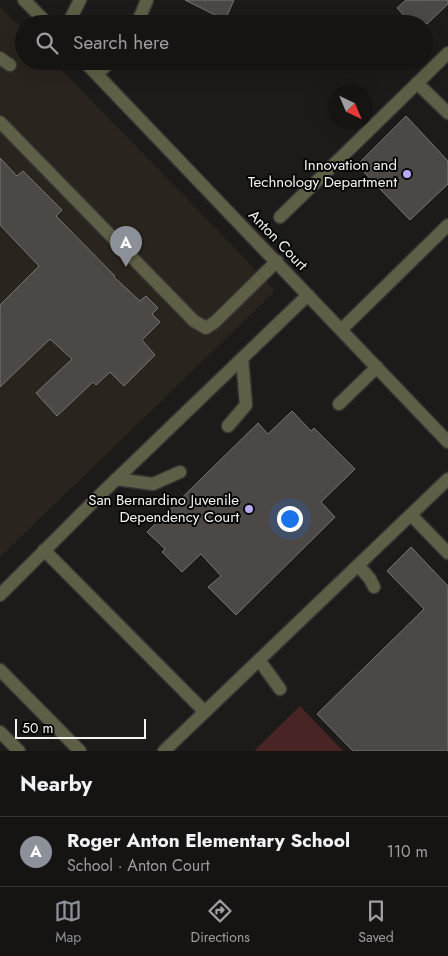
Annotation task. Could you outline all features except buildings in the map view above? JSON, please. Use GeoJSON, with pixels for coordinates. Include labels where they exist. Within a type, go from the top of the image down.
{"type":"FeatureCollection","features":[{"type":"Feature","properties":{"kind":"street"},"geometry":{"type":"LineString","coordinates":[[24,0],[39,15]]}},
{"type":"Feature","properties":{"kind":"street"},"geometry":{"type":"LineString","coordinates":[[72,15],[80,0]]}},
{"type":"Feature","properties":{"kind":"street"},"geometry":{"type":"LineString","coordinates":[[141,15],[147,0]]}},
{"type":"Feature","properties":{"kind":"street"},"geometry":{"type":"LineString","coordinates":[[433,68],[448,53]]}},
{"type":"Feature","properties":{"kind":"street","name":"Anton Court"},"geometry":{"type":"LineString","coordinates":[[93,70],[448,442]]}},
{"type":"Feature","properties":{"kind":"street"},"geometry":{"type":"LineString","coordinates":[[97,74],[101,70]]}},
{"type":"Feature","properties":{"kind":"street"},"geometry":{"type":"LineString","coordinates":[[280,217],[430,70]]}},
{"type":"Feature","properties":{"kind":"street"},"geometry":{"type":"LineString","coordinates":[[417,83],[448,113]]}},
{"type":"Feature","properties":{"kind":"street"},"geometry":{"type":"LineString","coordinates":[[0,122],[194,321],[206,328],[215,322],[277,262]]}},
{"type":"Feature","properties":{"kind":"street"},"geometry":{"type":"LineString","coordinates":[[342,329],[448,225]]}},
{"type":"Feature","properties":{"kind":"street"},"geometry":{"type":"LineString","coordinates":[[0,595],[116,479],[308,295]]}},
{"type":"Feature","properties":{"kind":"street"},"geometry":{"type":"LineString","coordinates":[[228,426],[246,405],[242,358]]}},
{"type":"Feature","properties":{"kind":"street"},"geometry":{"type":"LineString","coordinates":[[339,404],[377,367]]}},
{"type":"Feature","properties":{"kind":"street"},"geometry":{"type":"LineString","coordinates":[[116,479],[153,484],[180,472]]}},
{"type":"Feature","properties":{"kind":"street"},"geometry":{"type":"LineString","coordinates":[[164,751],[448,479]]}},
{"type":"Feature","properties":{"kind":"street"},"geometry":{"type":"LineString","coordinates":[[411,515],[448,553]]}},
{"type":"Feature","properties":{"kind":"street"},"geometry":{"type":"LineString","coordinates":[[44,550],[204,712]]}},
{"type":"Feature","properties":{"kind":"street"},"geometry":{"type":"LineString","coordinates":[[358,565],[374,587]]}},
{"type":"Feature","properties":{"kind":"street"},"geometry":{"type":"LineString","coordinates":[[259,660],[280,689]]}},
{"type":"Feature","properties":{"kind":"street"},"geometry":{"type":"LineString","coordinates":[[0,670],[80,751]]}},
{"type":"Feature","properties":{"kind":"street"},"geometry":{"type":"LineString","coordinates":[[0,732],[19,751]]}},
{"type":"Feature","properties":{"kind":"shaded area"},"geometry":{"type":"Polygon","coordinates":[[[0,7],[15,22],[15,70],[62,70],[275,291],[0,557],[0,7]]]}},
{"type":"Feature","properties":{"kind":"shaded area"},"geometry":{"type":"Polygon","coordinates":[[[300,706],[343,751],[254,751],[300,706]]]}},
{"type":"Feature","properties":{"kind":"place","name":"Innovation and Technology Department"},"geometry":{"type":"Point","coordinates":[407,174]}},
{"type":"Feature","properties":{"kind":"place","name":"Roger Anton Elementary School"},"geometry":{"type":"Point","coordinates":[126,267]}},
{"type":"Feature","properties":{"kind":"place","name":"San Bernardino Juvenile Dependency Court"},"geometry":{"type":"Point","coordinates":[249,509]}}]}
